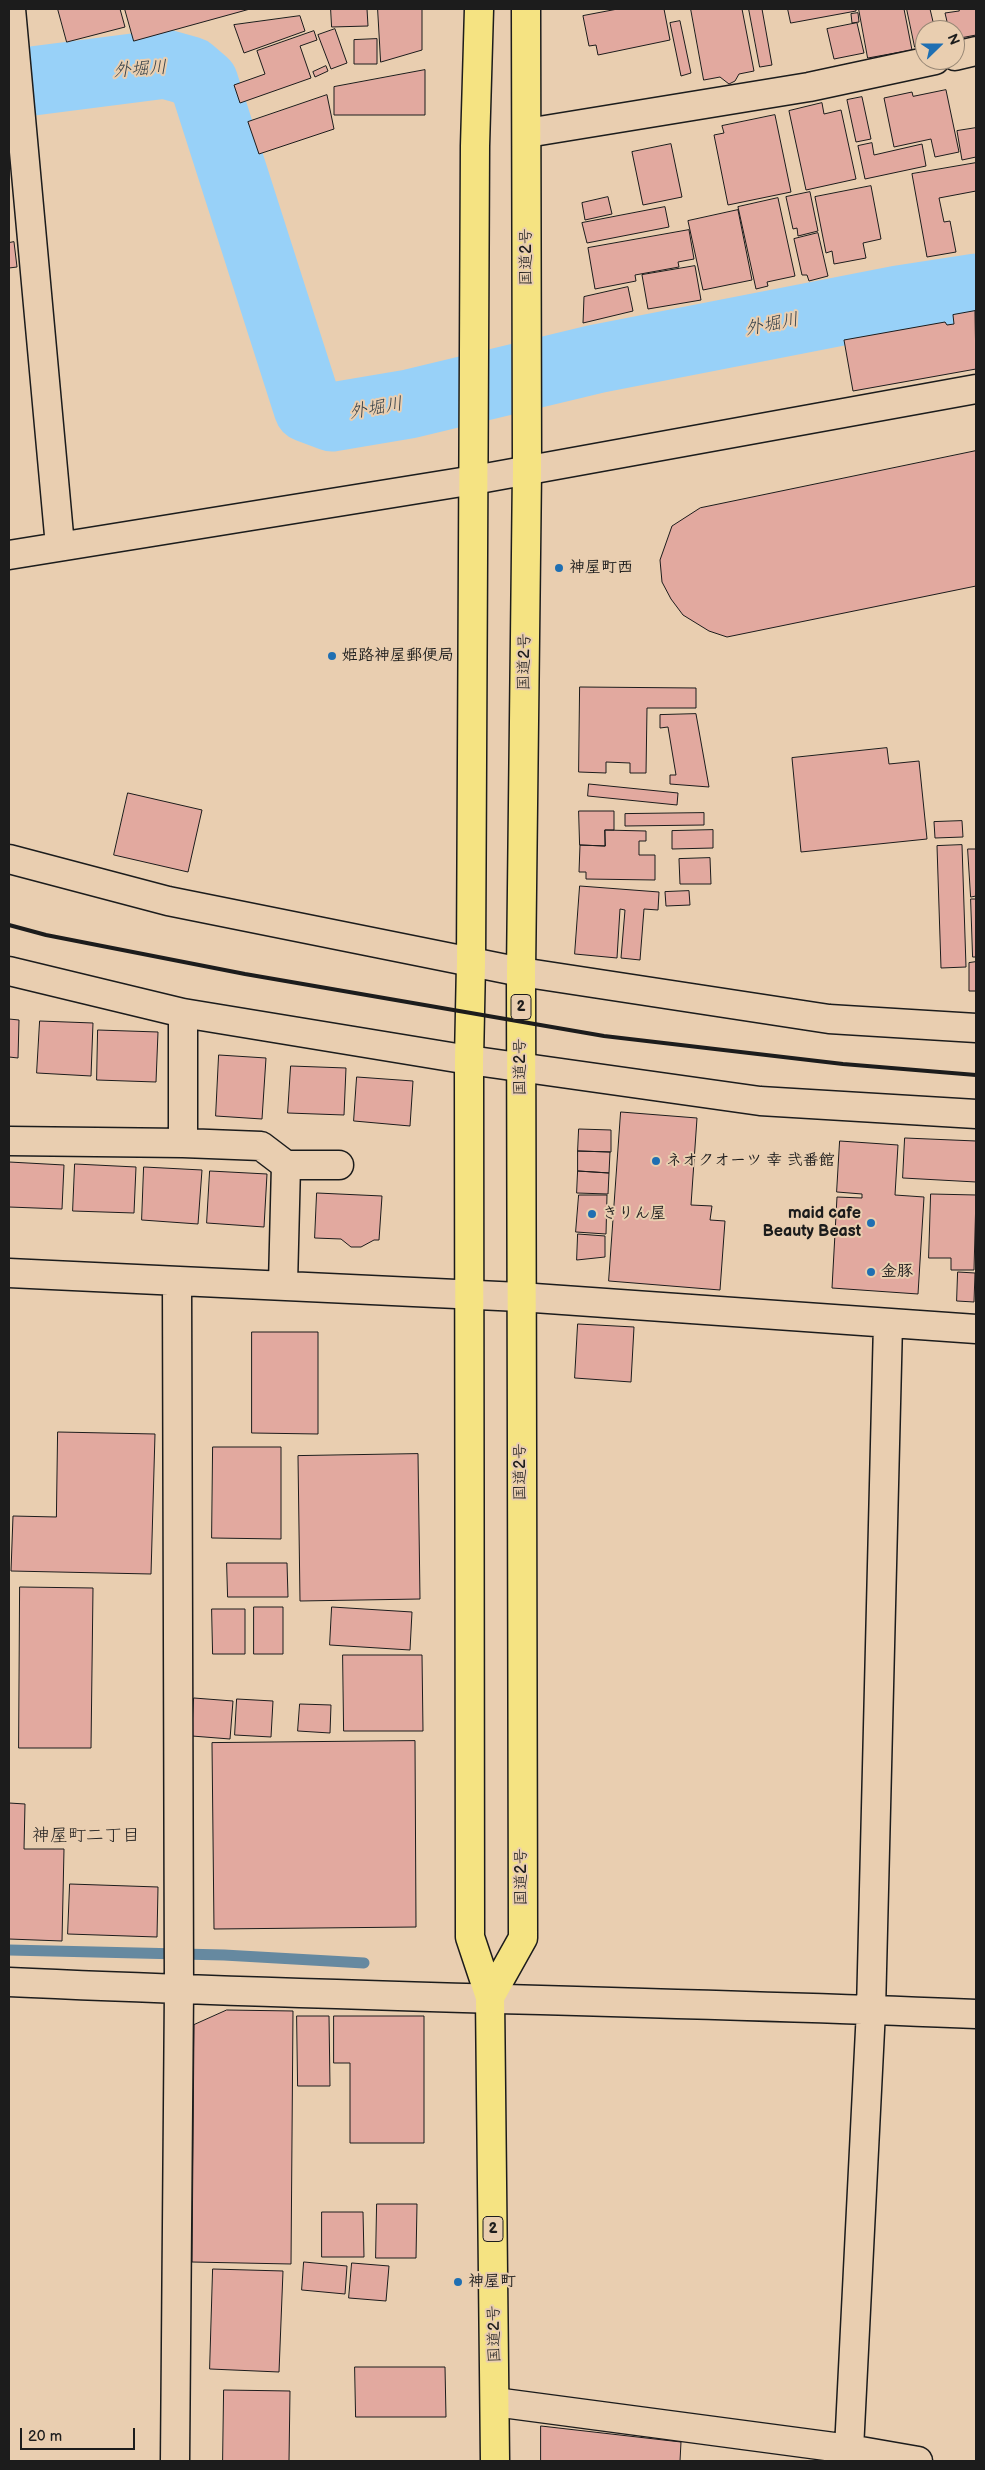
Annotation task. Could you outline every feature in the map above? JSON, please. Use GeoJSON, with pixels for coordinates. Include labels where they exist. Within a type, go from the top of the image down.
{"type":"FeatureCollection","features":[{"type":"Feature","properties":{"kind":"highway","name":"国道2号"},"geometry":{"type":"LineString","coordinates":[[479,9],[475,155],[469,1060],[470,1937],[490,1997],[496,2402],[495,2461]]}},
{"type":"Feature","properties":{"kind":"highway","name":"国道2号"},"geometry":{"type":"LineString","coordinates":[[490,1997],[523,1938],[520,1297],[521,972],[527,470],[526,9]]}},
{"type":"Feature","properties":{"kind":"street"},"geometry":{"type":"LineString","coordinates":[[11,9],[17,155],[60,546]]}},
{"type":"Feature","properties":{"kind":"street"},"geometry":{"type":"LineString","coordinates":[[527,133],[809,87],[915,64]]}},
{"type":"Feature","properties":{"kind":"street"},"geometry":{"type":"LineString","coordinates":[[9,555],[474,480],[976,389]]}},
{"type":"Feature","properties":{"kind":"street"},"geometry":{"type":"LineString","coordinates":[[9,859],[168,901],[521,972],[829,1019],[976,1028]]}},
{"type":"Feature","properties":{"kind":"street"},"geometry":{"type":"LineString","coordinates":[[9,971],[183,1013],[469,1060],[760,1101],[976,1114]]}},
{"type":"Feature","properties":{"kind":"street"},"geometry":{"type":"LineString","coordinates":[[183,1013],[183,1143]]}},
{"type":"Feature","properties":{"kind":"street"},"geometry":{"type":"LineString","coordinates":[[9,1141],[261,1146],[286,1164],[340,1165]]}},
{"type":"Feature","properties":{"kind":"street"},"geometry":{"type":"LineString","coordinates":[[283,1284],[286,1164]]}},
{"type":"Feature","properties":{"kind":"street"},"geometry":{"type":"LineString","coordinates":[[9,1273],[470,1294],[976,1329]]}},
{"type":"Feature","properties":{"kind":"street"},"geometry":{"type":"LineString","coordinates":[[175,2461],[179,1990],[177,1281]]}},
{"type":"Feature","properties":{"kind":"street"},"geometry":{"type":"LineString","coordinates":[[849,2449],[871,2010],[888,1323]]}},
{"type":"Feature","properties":{"kind":"street"},"geometry":{"type":"LineString","coordinates":[[9,1982],[179,1990],[490,1997],[976,2014]]}},
{"type":"Feature","properties":{"kind":"street"},"geometry":{"type":"LineString","coordinates":[[496,2402],[849,2449],[918,2461]]}},
{"type":"Feature","properties":{"kind":"building"},"geometry":{"type":"Polygon","coordinates":[[[58,9],[120,9],[125,27],[67,42],[58,9]]]}},
{"type":"Feature","properties":{"kind":"building"},"geometry":{"type":"Polygon","coordinates":[[[125,9],[250,9],[134,41],[125,9]]]}},
{"type":"Feature","properties":{"kind":"building"},"geometry":{"type":"Polygon","coordinates":[[[331,9],[367,9],[368,26],[332,27],[331,9]]]}},
{"type":"Feature","properties":{"kind":"building"},"geometry":{"type":"Polygon","coordinates":[[[378,9],[422,9],[422,50],[381,62],[378,9]]]}},
{"type":"Feature","properties":{"kind":"building"},"geometry":{"type":"Polygon","coordinates":[[[618,9],[664,9],[670,40],[598,55],[596,45],[589,46],[583,16],[618,9]]]}},
{"type":"Feature","properties":{"kind":"building"},"geometry":{"type":"Polygon","coordinates":[[[691,9],[742,9],[754,71],[739,74],[735,81],[729,84],[720,77],[704,80],[691,9]]]}},
{"type":"Feature","properties":{"kind":"building"},"geometry":{"type":"Polygon","coordinates":[[[749,9],[762,9],[772,65],[760,67],[749,9]]]}},
{"type":"Feature","properties":{"kind":"building"},"geometry":{"type":"Polygon","coordinates":[[[788,9],[856,9],[856,11],[791,23],[788,9]]]}},
{"type":"Feature","properties":{"kind":"building"},"geometry":{"type":"Polygon","coordinates":[[[859,9],[904,9],[912,50],[868,58],[859,9]]]}},
{"type":"Feature","properties":{"kind":"building"},"geometry":{"type":"Polygon","coordinates":[[[907,9],[930,9],[933,20],[915,20],[915,47],[907,9]]]}},
{"type":"Feature","properties":{"kind":"building"},"geometry":{"type":"Polygon","coordinates":[[[959,9],[976,9],[976,35],[965,37],[965,20],[947,20],[945,13],[959,11],[959,9]]]}},
{"type":"Feature","properties":{"kind":"building"},"geometry":{"type":"Polygon","coordinates":[[[858,13],[859,22],[852,23],[851,14],[858,13]]]}},
{"type":"Feature","properties":{"kind":"building"},"geometry":{"type":"Polygon","coordinates":[[[300,16],[305,31],[244,53],[234,25],[300,16]]]}},
{"type":"Feature","properties":{"kind":"building"},"geometry":{"type":"Polygon","coordinates":[[[680,21],[691,73],[681,76],[670,23],[680,21]]]}},
{"type":"Feature","properties":{"kind":"building"},"geometry":{"type":"Polygon","coordinates":[[[857,23],[864,53],[834,59],[827,29],[857,23]]]}},
{"type":"Feature","properties":{"kind":"building"},"geometry":{"type":"Polygon","coordinates":[[[335,29],[347,63],[331,69],[318,35],[335,29]]]}},
{"type":"Feature","properties":{"kind":"building"},"geometry":{"type":"Polygon","coordinates":[[[314,31],[317,40],[300,46],[311,78],[240,103],[234,85],[265,74],[257,51],[314,31]]]}},
{"type":"Feature","properties":{"kind":"building"},"geometry":{"type":"Polygon","coordinates":[[[377,39],[377,64],[354,64],[354,40],[377,39]]]}},
{"type":"Feature","properties":{"kind":"building"},"geometry":{"type":"Polygon","coordinates":[[[326,66],[328,71],[315,77],[313,72],[326,66]]]}},
{"type":"Feature","properties":{"kind":"building"},"geometry":{"type":"Polygon","coordinates":[[[425,70],[425,115],[334,115],[334,87],[425,70]]]}},
{"type":"Feature","properties":{"kind":"building"},"geometry":{"type":"Polygon","coordinates":[[[946,90],[959,152],[935,157],[931,139],[894,147],[884,98],[912,92],[913,96],[946,90]]]}},
{"type":"Feature","properties":{"kind":"building"},"geometry":{"type":"Polygon","coordinates":[[[327,95],[334,129],[259,154],[248,122],[327,95]]]}},
{"type":"Feature","properties":{"kind":"building"},"geometry":{"type":"Polygon","coordinates":[[[862,97],[871,139],[856,142],[847,100],[862,97]]]}},
{"type":"Feature","properties":{"kind":"building"},"geometry":{"type":"Polygon","coordinates":[[[822,103],[824,114],[841,110],[856,179],[806,190],[789,111],[822,103]]]}},
{"type":"Feature","properties":{"kind":"building"},"geometry":{"type":"Polygon","coordinates":[[[775,115],[791,192],[728,205],[714,135],[724,133],[722,126],[775,115]]]}},
{"type":"Feature","properties":{"kind":"building"},"geometry":{"type":"Polygon","coordinates":[[[976,128],[976,157],[962,160],[957,131],[976,128]]]}},
{"type":"Feature","properties":{"kind":"building"},"geometry":{"type":"Polygon","coordinates":[[[872,143],[874,155],[922,144],[926,166],[865,179],[858,146],[872,143]]]}},
{"type":"Feature","properties":{"kind":"building"},"geometry":{"type":"Polygon","coordinates":[[[671,144],[682,197],[643,205],[632,152],[671,144]]]}},
{"type":"Feature","properties":{"kind":"building"},"geometry":{"type":"Polygon","coordinates":[[[976,163],[976,191],[939,198],[944,222],[950,221],[956,252],[927,257],[912,174],[976,163]]]}},
{"type":"Feature","properties":{"kind":"building"},"geometry":{"type":"Polygon","coordinates":[[[871,186],[881,239],[863,243],[866,258],[834,264],[832,251],[826,253],[815,197],[871,186]]]}},
{"type":"Feature","properties":{"kind":"building"},"geometry":{"type":"Polygon","coordinates":[[[810,192],[818,231],[798,236],[797,228],[793,229],[786,197],[810,192]]]}},
{"type":"Feature","properties":{"kind":"building"},"geometry":{"type":"Polygon","coordinates":[[[608,197],[612,214],[585,220],[582,203],[608,197]]]}},
{"type":"Feature","properties":{"kind":"building"},"geometry":{"type":"Polygon","coordinates":[[[778,198],[795,276],[767,282],[768,286],[756,289],[738,207],[778,198]]]}},
{"type":"Feature","properties":{"kind":"building"},"geometry":{"type":"Polygon","coordinates":[[[665,207],[669,227],[587,243],[582,223],[665,207]]]}},
{"type":"Feature","properties":{"kind":"building"},"geometry":{"type":"Polygon","coordinates":[[[738,210],[752,280],[703,290],[688,221],[738,210]]]}},
{"type":"Feature","properties":{"kind":"building"},"geometry":{"type":"Polygon","coordinates":[[[689,230],[694,259],[678,262],[679,267],[635,275],[636,281],[595,289],[588,248],[689,230]]]}},
{"type":"Feature","properties":{"kind":"building"},"geometry":{"type":"Polygon","coordinates":[[[818,233],[828,276],[809,281],[807,275],[802,275],[794,239],[818,233]]]}},
{"type":"Feature","properties":{"kind":"building"},"geometry":{"type":"Polygon","coordinates":[[[14,242],[17,267],[9,268],[9,243],[14,242]]]}},
{"type":"Feature","properties":{"kind":"building"},"geometry":{"type":"Polygon","coordinates":[[[695,266],[701,300],[648,309],[642,275],[695,266]]]}},
{"type":"Feature","properties":{"kind":"building"},"geometry":{"type":"Polygon","coordinates":[[[628,287],[633,311],[583,323],[584,297],[628,287]]]}},
{"type":"Feature","properties":{"kind":"building"},"geometry":{"type":"Polygon","coordinates":[[[975,311],[976,369],[853,391],[844,340],[945,322],[947,325],[954,324],[953,315],[975,311]]]}},
{"type":"Feature","properties":{"kind":"building"},"geometry":{"type":"Polygon","coordinates":[[[976,451],[976,586],[727,637],[709,631],[683,615],[671,599],[662,582],[660,560],[672,526],[700,508],[976,451]]]}},
{"type":"Feature","properties":{"kind":"building"},"geometry":{"type":"Polygon","coordinates":[[[580,687],[696,688],[696,708],[647,708],[646,773],[630,773],[630,763],[606,762],[606,773],[579,772],[580,687]]]}},
{"type":"Feature","properties":{"kind":"building"},"geometry":{"type":"Polygon","coordinates":[[[696,714],[709,787],[670,784],[670,775],[676,775],[668,727],[660,728],[660,715],[696,714]]]}},
{"type":"Feature","properties":{"kind":"building"},"geometry":{"type":"Polygon","coordinates":[[[887,748],[889,764],[919,761],[927,839],[801,852],[792,758],[887,748]]]}},
{"type":"Feature","properties":{"kind":"building"},"geometry":{"type":"Polygon","coordinates":[[[589,784],[678,793],[677,805],[588,796],[589,784]]]}},
{"type":"Feature","properties":{"kind":"building"},"geometry":{"type":"Polygon","coordinates":[[[128,793],[202,810],[188,872],[114,855],[128,793]]]}},
{"type":"Feature","properties":{"kind":"building"},"geometry":{"type":"Polygon","coordinates":[[[579,811],[614,811],[614,830],[605,830],[605,846],[580,845],[579,811]]]}},
{"type":"Feature","properties":{"kind":"building"},"geometry":{"type":"Polygon","coordinates":[[[704,813],[704,825],[625,826],[625,814],[704,813]]]}},
{"type":"Feature","properties":{"kind":"building"},"geometry":{"type":"Polygon","coordinates":[[[962,821],[963,837],[935,838],[934,822],[962,821]]]}},
{"type":"Feature","properties":{"kind":"building"},"geometry":{"type":"Polygon","coordinates":[[[605,830],[646,831],[646,841],[639,841],[639,855],[655,855],[655,880],[586,879],[586,872],[579,872],[580,845],[605,846],[605,830]]]}},
{"type":"Feature","properties":{"kind":"building"},"geometry":{"type":"Polygon","coordinates":[[[713,830],[713,848],[672,849],[672,831],[713,830]]]}},
{"type":"Feature","properties":{"kind":"building"},"geometry":{"type":"Polygon","coordinates":[[[962,845],[966,967],[941,968],[937,846],[962,845]]]}},
{"type":"Feature","properties":{"kind":"building"},"geometry":{"type":"Polygon","coordinates":[[[968,849],[976,849],[976,896],[971,897],[968,849]]]}},
{"type":"Feature","properties":{"kind":"building"},"geometry":{"type":"Polygon","coordinates":[[[710,858],[711,884],[680,884],[679,859],[710,858]]]}},
{"type":"Feature","properties":{"kind":"building"},"geometry":{"type":"Polygon","coordinates":[[[580,886],[659,892],[658,910],[644,909],[640,960],[621,958],[625,910],[620,909],[617,958],[575,954],[580,886]]]}},
{"type":"Feature","properties":{"kind":"building"},"geometry":{"type":"Polygon","coordinates":[[[689,891],[690,905],[666,906],[665,892],[689,891]]]}},
{"type":"Feature","properties":{"kind":"building"},"geometry":{"type":"Polygon","coordinates":[[[971,899],[976,899],[976,957],[973,957],[971,899]]]}},
{"type":"Feature","properties":{"kind":"building"},"geometry":{"type":"Polygon","coordinates":[[[976,962],[976,991],[969,991],[969,963],[976,962]]]}},
{"type":"Feature","properties":{"kind":"building"},"geometry":{"type":"Polygon","coordinates":[[[9,1019],[19,1020],[18,1058],[9,1057],[9,1019]]]}},
{"type":"Feature","properties":{"kind":"building"},"geometry":{"type":"Polygon","coordinates":[[[40,1021],[93,1023],[91,1076],[37,1073],[40,1021]]]}},
{"type":"Feature","properties":{"kind":"building"},"geometry":{"type":"Polygon","coordinates":[[[98,1030],[158,1032],[156,1082],[97,1080],[98,1030]]]}},
{"type":"Feature","properties":{"kind":"building"},"geometry":{"type":"Polygon","coordinates":[[[219,1055],[266,1058],[262,1119],[216,1116],[219,1055]]]}},
{"type":"Feature","properties":{"kind":"building"},"geometry":{"type":"Polygon","coordinates":[[[291,1066],[346,1068],[344,1115],[288,1113],[291,1066]]]}},
{"type":"Feature","properties":{"kind":"building"},"geometry":{"type":"Polygon","coordinates":[[[357,1077],[413,1081],[410,1126],[354,1121],[357,1077]]]}},
{"type":"Feature","properties":{"kind":"building","name":"ネオクオーツ 幸 弐番館"},"geometry":{"type":"Polygon","coordinates":[[[621,1112],[697,1118],[691,1205],[712,1206],[710,1220],[725,1221],[720,1290],[609,1281],[621,1112]]]}},
{"type":"Feature","properties":{"kind":"building"},"geometry":{"type":"Polygon","coordinates":[[[579,1129],[611,1130],[611,1152],[578,1151],[579,1129]]]}},
{"type":"Feature","properties":{"kind":"building"},"geometry":{"type":"Polygon","coordinates":[[[905,1138],[976,1141],[976,1182],[903,1178],[905,1138]]]}},
{"type":"Feature","properties":{"kind":"building"},"geometry":{"type":"Polygon","coordinates":[[[840,1141],[898,1145],[895,1195],[924,1197],[918,1294],[832,1288],[837,1197],[862,1198],[862,1194],[837,1192],[840,1141]]]}},
{"type":"Feature","properties":{"kind":"building"},"geometry":{"type":"Polygon","coordinates":[[[578,1151],[610,1152],[609,1173],[578,1171],[578,1151]]]}},
{"type":"Feature","properties":{"kind":"building"},"geometry":{"type":"Polygon","coordinates":[[[9,1162],[64,1165],[62,1209],[9,1207],[9,1162]]]}},
{"type":"Feature","properties":{"kind":"building"},"geometry":{"type":"Polygon","coordinates":[[[75,1164],[136,1167],[134,1213],[73,1211],[75,1164]]]}},
{"type":"Feature","properties":{"kind":"building"},"geometry":{"type":"Polygon","coordinates":[[[144,1167],[202,1170],[198,1224],[142,1220],[144,1167]]]}},
{"type":"Feature","properties":{"kind":"building"},"geometry":{"type":"Polygon","coordinates":[[[210,1171],[267,1174],[264,1227],[207,1223],[210,1171]]]}},
{"type":"Feature","properties":{"kind":"building"},"geometry":{"type":"Polygon","coordinates":[[[578,1171],[609,1173],[608,1194],[577,1193],[578,1171]]]}},
{"type":"Feature","properties":{"kind":"building"},"geometry":{"type":"Polygon","coordinates":[[[317,1193],[382,1196],[379,1240],[374,1240],[361,1247],[351,1247],[341,1239],[315,1238],[317,1193]]]}},
{"type":"Feature","properties":{"kind":"building"},"geometry":{"type":"Polygon","coordinates":[[[931,1194],[976,1195],[974,1270],[951,1270],[951,1258],[929,1258],[931,1194]]]}},
{"type":"Feature","properties":{"kind":"building"},"geometry":{"type":"Polygon","coordinates":[[[579,1195],[607,1195],[606,1234],[576,1232],[579,1195]]]}},
{"type":"Feature","properties":{"kind":"building"},"geometry":{"type":"Polygon","coordinates":[[[578,1234],[605,1236],[605,1257],[577,1260],[578,1234]]]}},
{"type":"Feature","properties":{"kind":"building"},"geometry":{"type":"Polygon","coordinates":[[[958,1272],[975,1273],[974,1302],[957,1301],[958,1272]]]}},
{"type":"Feature","properties":{"kind":"building"},"geometry":{"type":"Polygon","coordinates":[[[578,1324],[634,1327],[631,1382],[575,1378],[578,1324]]]}},
{"type":"Feature","properties":{"kind":"building"},"geometry":{"type":"Polygon","coordinates":[[[252,1332],[318,1332],[318,1434],[252,1433],[252,1332]]]}},
{"type":"Feature","properties":{"kind":"building"},"geometry":{"type":"Polygon","coordinates":[[[58,1432],[155,1434],[151,1574],[11,1571],[13,1516],[56,1517],[58,1432]]]}},
{"type":"Feature","properties":{"kind":"building"},"geometry":{"type":"Polygon","coordinates":[[[213,1447],[281,1447],[281,1539],[212,1538],[213,1447]]]}},
{"type":"Feature","properties":{"kind":"building"},"geometry":{"type":"Polygon","coordinates":[[[418,1454],[420,1599],[300,1601],[298,1456],[418,1454]]]}},
{"type":"Feature","properties":{"kind":"building"},"geometry":{"type":"Polygon","coordinates":[[[227,1563],[287,1563],[288,1597],[228,1597],[227,1563]]]}},
{"type":"Feature","properties":{"kind":"building"},"geometry":{"type":"Polygon","coordinates":[[[20,1587],[93,1588],[91,1748],[19,1748],[20,1587]]]}},
{"type":"Feature","properties":{"kind":"building"},"geometry":{"type":"Polygon","coordinates":[[[254,1607],[283,1607],[283,1654],[254,1654],[254,1607]]]}},
{"type":"Feature","properties":{"kind":"building"},"geometry":{"type":"Polygon","coordinates":[[[332,1607],[412,1612],[410,1650],[330,1645],[332,1607]]]}},
{"type":"Feature","properties":{"kind":"building"},"geometry":{"type":"Polygon","coordinates":[[[212,1609],[245,1609],[245,1654],[213,1654],[212,1609]]]}},
{"type":"Feature","properties":{"kind":"building"},"geometry":{"type":"Polygon","coordinates":[[[343,1655],[422,1655],[423,1731],[344,1731],[343,1655]]]}},
{"type":"Feature","properties":{"kind":"building"},"geometry":{"type":"Polygon","coordinates":[[[194,1698],[233,1701],[230,1739],[192,1736],[194,1698]]]}},
{"type":"Feature","properties":{"kind":"building"},"geometry":{"type":"Polygon","coordinates":[[[237,1699],[273,1701],[271,1737],[235,1735],[237,1699]]]}},
{"type":"Feature","properties":{"kind":"building"},"geometry":{"type":"Polygon","coordinates":[[[300,1704],[331,1705],[330,1733],[298,1731],[300,1704]]]}},
{"type":"Feature","properties":{"kind":"building"},"geometry":{"type":"Polygon","coordinates":[[[415,1741],[416,1927],[214,1929],[212,1743],[415,1741]]]}},
{"type":"Feature","properties":{"kind":"building"},"geometry":{"type":"Polygon","coordinates":[[[9,1803],[25,1804],[24,1849],[64,1849],[62,1941],[9,1939],[9,1803]]]}},
{"type":"Feature","properties":{"kind":"building"},"geometry":{"type":"Polygon","coordinates":[[[70,1884],[158,1887],[157,1937],[68,1934],[70,1884]]]}},
{"type":"Feature","properties":{"kind":"building"},"geometry":{"type":"Polygon","coordinates":[[[227,2010],[293,2011],[291,2264],[192,2262],[194,2025],[227,2010]]]}},
{"type":"Feature","properties":{"kind":"building"},"geometry":{"type":"Polygon","coordinates":[[[297,2016],[329,2016],[330,2086],[298,2086],[297,2016]]]}},
{"type":"Feature","properties":{"kind":"building"},"geometry":{"type":"Polygon","coordinates":[[[334,2016],[424,2016],[424,2143],[350,2143],[350,2063],[334,2063],[334,2016]]]}},
{"type":"Feature","properties":{"kind":"building"},"geometry":{"type":"Polygon","coordinates":[[[377,2204],[417,2204],[416,2258],[376,2258],[377,2204]]]}},
{"type":"Feature","properties":{"kind":"building"},"geometry":{"type":"Polygon","coordinates":[[[322,2212],[363,2212],[364,2257],[322,2257],[322,2212]]]}},
{"type":"Feature","properties":{"kind":"building"},"geometry":{"type":"Polygon","coordinates":[[[304,2262],[347,2266],[345,2294],[302,2290],[304,2262]]]}},
{"type":"Feature","properties":{"kind":"building"},"geometry":{"type":"Polygon","coordinates":[[[352,2263],[389,2266],[386,2301],[349,2298],[352,2263]]]}},
{"type":"Feature","properties":{"kind":"building"},"geometry":{"type":"Polygon","coordinates":[[[213,2269],[283,2271],[279,2372],[210,2369],[213,2269]]]}},
{"type":"Feature","properties":{"kind":"building"},"geometry":{"type":"Polygon","coordinates":[[[355,2367],[445,2367],[446,2417],[356,2417],[355,2367]]]}},
{"type":"Feature","properties":{"kind":"building"},"geometry":{"type":"Polygon","coordinates":[[[224,2390],[290,2391],[289,2461],[223,2461],[224,2390]]]}},
{"type":"Feature","properties":{"kind":"building"},"geometry":{"type":"Polygon","coordinates":[[[541,2426],[681,2442],[680,2461],[541,2461],[541,2426]]]}},
{"type":"Feature","properties":{"kind":"waterway","name":"外堀川"},"geometry":{"type":"LineString","coordinates":[[9,84],[165,64],[190,71],[204,83],[308,408],[332,417],[409,404],[596,359],[898,300],[976,288]]}},
{"type":"Feature","properties":{"kind":"waterway"},"geometry":{"type":"LineString","coordinates":[[9,1950],[224,1955],[364,1963]]}},
{"type":"Feature","properties":{"kind":"railway"},"geometry":{"type":"LineString","coordinates":[[9,925],[46,935],[245,974],[604,1036],[843,1064],[976,1075]]}},
{"type":"Feature","properties":{"kind":"place","name":"神屋町西"},"geometry":{"type":"Point","coordinates":[559,568]}},
{"type":"Feature","properties":{"kind":"place","name":"姫路神屋郵便局"},"geometry":{"type":"Point","coordinates":[332,656]}},
{"type":"Feature","properties":{"kind":"place","name":"ネオクオーツ 幸 弐番館"},"geometry":{"type":"Point","coordinates":[656,1161]}},
{"type":"Feature","properties":{"kind":"place","name":"きりん屋"},"geometry":{"type":"Point","coordinates":[592,1214]}},
{"type":"Feature","properties":{"kind":"place","name":"maid cafe Beauty Beast"},"geometry":{"type":"Point","coordinates":[871,1223]}},
{"type":"Feature","properties":{"kind":"place","name":"金豚"},"geometry":{"type":"Point","coordinates":[871,1272]}},
{"type":"Feature","properties":{"kind":"place","name":"神屋町"},"geometry":{"type":"Point","coordinates":[458,2282]}},
{"type":"Feature","properties":{"kind":"district","name":"神屋町二丁目"},"geometry":{"type":"Point","coordinates":[86,1836]}}]}
